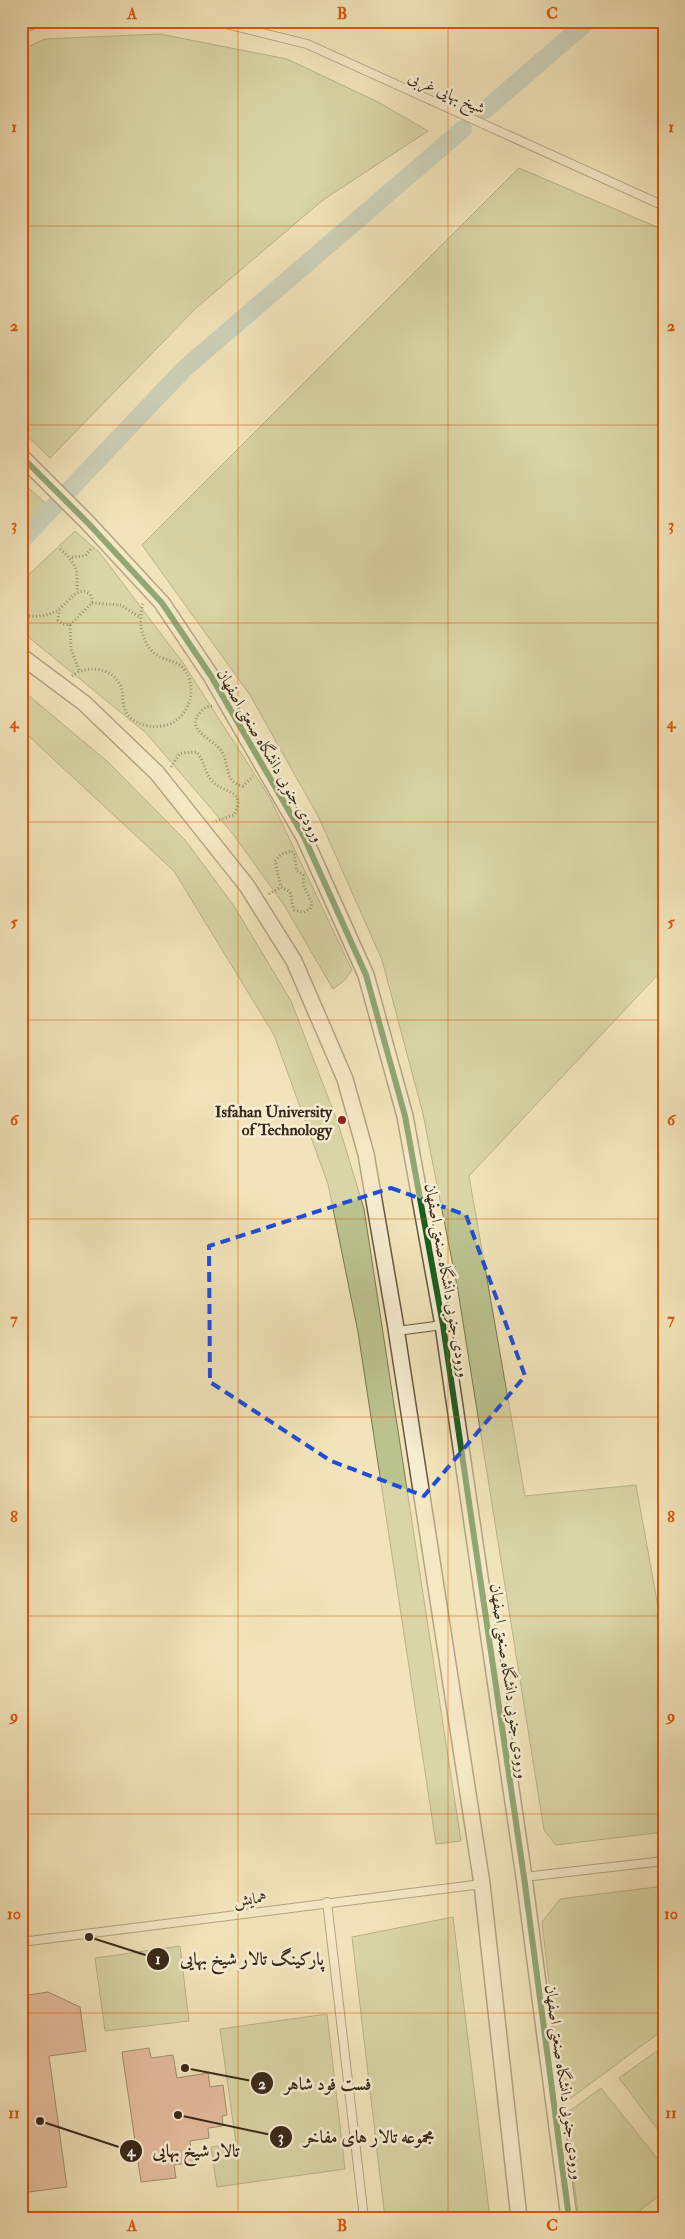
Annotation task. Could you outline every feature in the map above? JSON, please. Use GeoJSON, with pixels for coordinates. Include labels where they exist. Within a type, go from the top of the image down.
{"type":"FeatureCollection","features":[{"type":"Feature","properties":{"kind":"street","name":"ورودی جنوبی دانشگاه صنعتی اصفهان"},"geometry":{"type":"LineString","coordinates":[[21,456],[50,483],[162,602],[211,676],[304,837],[366,975],[405,1116],[443,1325],[524,1878],[569,2218]]}},
{"type":"Feature","properties":{"kind":"street"},"geometry":{"type":"LineString","coordinates":[[21,656],[84,703],[164,782],[247,886],[294,961],[345,1079],[366,1154],[397,1331],[482,1884],[519,2218]]}},
{"type":"Feature","properties":{"kind":"lane"},"geometry":{"type":"LineString","coordinates":[[21,29],[47,21]]}},
{"type":"Feature","properties":{"kind":"lane","name":"شیخ بهایی غربی"},"geometry":{"type":"LineString","coordinates":[[214,21],[307,44],[664,206]]}},
{"type":"Feature","properties":{"kind":"lane"},"geometry":{"type":"LineString","coordinates":[[397,1331],[443,1325]]}},
{"type":"Feature","properties":{"kind":"lane"},"geometry":{"type":"LineString","coordinates":[[524,1878],[664,1861]]}},
{"type":"Feature","properties":{"kind":"lane","name":"همایش"},"geometry":{"type":"LineString","coordinates":[[21,1942],[482,1884]]}},
{"type":"Feature","properties":{"kind":"lane"},"geometry":{"type":"LineString","coordinates":[[327,1902],[364,2218]]}},
{"type":"Feature","properties":{"kind":"path"},"geometry":{"type":"LineString","coordinates":[[71,557],[85,556],[101,537]]}},
{"type":"Feature","properties":{"kind":"path"},"geometry":{"type":"LineString","coordinates":[[60,549],[71,557],[74,562],[78,580],[77,593]]}},
{"type":"Feature","properties":{"kind":"path"},"geometry":{"type":"LineString","coordinates":[[21,626],[22,614],[44,616],[59,610],[77,593],[82,591],[88,592],[92,597],[92,603],[70,625],[71,649],[79,670]]}},
{"type":"Feature","properties":{"kind":"path"},"geometry":{"type":"LineString","coordinates":[[60,685],[79,670],[97,669],[118,680],[122,688],[125,711],[135,720],[143,724],[160,727],[181,717],[191,697],[189,677],[176,662],[160,657],[146,644],[139,617],[143,604],[151,591]]}},
{"type":"Feature","properties":{"kind":"path"},"geometry":{"type":"LineString","coordinates":[[92,603],[121,605],[139,617]]}},
{"type":"Feature","properties":{"kind":"path"},"geometry":{"type":"LineString","coordinates":[[59,610],[58,620],[63,624],[70,625]]}},
{"type":"Feature","properties":{"kind":"path"},"geometry":{"type":"LineString","coordinates":[[227,704],[206,707],[200,712],[196,726],[200,734],[222,752],[230,780],[236,785],[243,786],[249,781],[260,762]]}},
{"type":"Feature","properties":{"kind":"path"},"geometry":{"type":"LineString","coordinates":[[164,782],[174,760],[180,753],[197,752],[202,758],[213,783],[232,792],[238,800],[238,807],[234,816],[200,827]]}},
{"type":"Feature","properties":{"kind":"path"},"geometry":{"type":"LineString","coordinates":[[292,851],[297,871],[303,875],[304,880],[304,886],[312,903],[310,909],[303,912],[294,910],[290,892],[281,887],[279,882],[280,877],[275,862],[281,854],[292,851]]}},
{"type":"Feature","properties":{"kind":"highlighted area"},"geometry":{"type":"Polygon","coordinates":[[[391,1188],[466,1215],[525,1376],[424,1496],[331,1461],[210,1382],[209,1246],[391,1188]]]}},
{"type":"Feature","properties":{"kind":"green space"},"geometry":{"type":"Polygon","coordinates":[[[160,34],[287,59],[378,102],[428,131],[323,200],[196,308],[50,458],[21,430],[21,50],[45,39],[160,34]]]}},
{"type":"Feature","properties":{"kind":"green space"},"geometry":{"type":"Polygon","coordinates":[[[519,168],[664,230],[664,968],[469,1176],[525,1496],[636,1485],[664,1640],[664,1832],[556,1845],[544,1830],[458,1291],[423,1114],[382,960],[319,818],[250,695],[142,545],[519,168]]]}},
{"type":"Feature","properties":{"kind":"green space"},"geometry":{"type":"Polygon","coordinates":[[[21,481],[46,504],[21,530],[21,481]]]}},
{"type":"Feature","properties":{"kind":"green space"},"geometry":{"type":"Polygon","coordinates":[[[75,531],[100,553],[183,663],[270,798],[352,970],[345,980],[333,989],[284,905],[233,834],[146,733],[21,631],[21,582],[75,531]]]}},
{"type":"Feature","properties":{"kind":"green space"},"geometry":{"type":"Polygon","coordinates":[[[21,689],[109,763],[185,840],[234,906],[291,1001],[338,1123],[364,1209],[461,1841],[436,1844],[358,1332],[328,1184],[274,1035],[174,871],[21,729],[21,689]]]}},
{"type":"Feature","properties":{"kind":"green space"},"geometry":{"type":"Polygon","coordinates":[[[664,1886],[664,2029],[563,2104],[542,1922],[560,1899],[664,1886]]]}},
{"type":"Feature","properties":{"kind":"green space"},"geometry":{"type":"Polygon","coordinates":[[[453,1917],[490,2218],[385,2218],[352,1937],[453,1917]]]}},
{"type":"Feature","properties":{"kind":"green space"},"geometry":{"type":"Polygon","coordinates":[[[180,1946],[189,2021],[105,2031],[95,1958],[180,1946]]]}},
{"type":"Feature","properties":{"kind":"green space"},"geometry":{"type":"Polygon","coordinates":[[[327,2014],[345,2169],[217,2187],[211,2147],[236,2143],[220,2029],[327,2014]]]}},
{"type":"Feature","properties":{"kind":"green space"},"geometry":{"type":"Polygon","coordinates":[[[664,2046],[664,2138],[619,2078],[664,2046]]]}},
{"type":"Feature","properties":{"kind":"green space"},"geometry":{"type":"Polygon","coordinates":[[[601,2088],[664,2167],[664,2192],[634,2215],[635,2218],[579,2218],[564,2115],[601,2088]]]}},
{"type":"Feature","properties":{"kind":"building"},"geometry":{"type":"Polygon","coordinates":[[[48,1992],[80,2007],[86,2051],[49,2056],[67,2187],[21,2193],[21,1996],[48,1992]]]}},
{"type":"Feature","properties":{"kind":"building"},"geometry":{"type":"Polygon","coordinates":[[[149,2048],[151,2058],[173,2055],[177,2078],[208,2073],[210,2087],[223,2085],[227,2115],[222,2116],[223,2126],[208,2128],[209,2138],[190,2141],[193,2162],[174,2165],[176,2178],[141,2182],[122,2052],[149,2048]]]}},
{"type":"Feature","properties":{"kind":"waterway"},"geometry":{"type":"LineString","coordinates":[[485,110],[588,21]]}},
{"type":"Feature","properties":{"kind":"waterway"},"geometry":{"type":"LineString","coordinates":[[21,541],[184,369],[463,129]]}},
{"type":"Feature","properties":{"kind":"cycle path"},"geometry":{"type":"LineString","coordinates":[[21,456],[88,523],[162,603],[211,676],[304,837],[366,975],[405,1116],[443,1325],[524,1877],[569,2218]]}},
{"type":"Feature","properties":{"kind":"place","name":"Isfahan University of Technology"},"geometry":{"type":"Point","coordinates":[342,1120]}},
{"type":"Feature","properties":{"kind":"place","name":"پارکینگ تالار شیخ بهایی"},"geometry":{"type":"Point","coordinates":[89,1937]}},
{"type":"Feature","properties":{"kind":"place","name":"فست فود شاهر"},"geometry":{"type":"Point","coordinates":[185,2068]}},
{"type":"Feature","properties":{"kind":"place","name":"مجموعه تالار های مفاخر"},"geometry":{"type":"Point","coordinates":[178,2115]}},
{"type":"Feature","properties":{"kind":"place","name":"تالار شیخ بهایی"},"geometry":{"type":"Point","coordinates":[40,2121]}}]}
